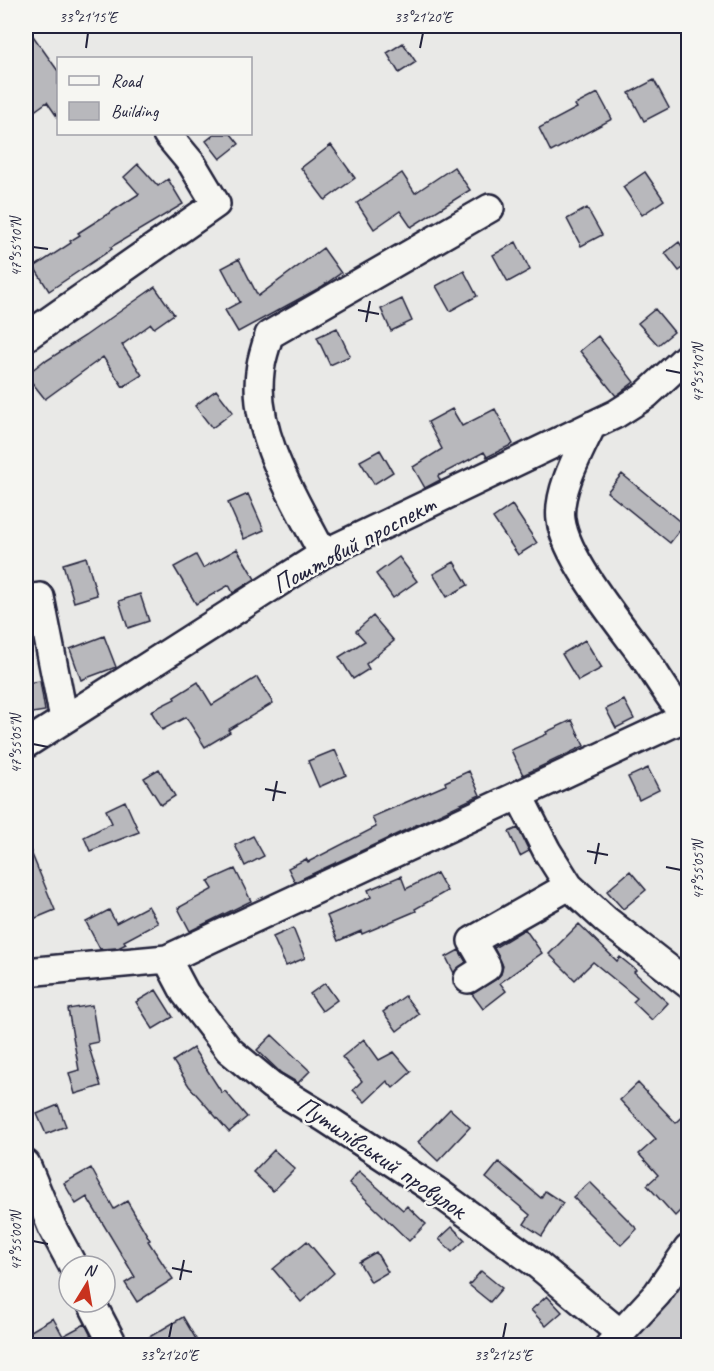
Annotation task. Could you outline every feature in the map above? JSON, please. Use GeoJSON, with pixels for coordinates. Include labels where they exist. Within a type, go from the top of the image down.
{"type":"FeatureCollection","features":[{"type":"Feature","properties":{"kind":"street"},"geometry":{"type":"LineString","coordinates":[[26,337],[216,204],[192,164],[168,135]]}},
{"type":"Feature","properties":{"kind":"street"},"geometry":{"type":"LineString","coordinates":[[323,554],[287,484],[266,432],[260,397],[260,371],[269,335],[490,208]]}},
{"type":"Feature","properties":{"kind":"street","name":"Поштовий проспект"},"geometry":{"type":"LineString","coordinates":[[26,744],[323,554],[592,425],[646,395],[688,356]]}},
{"type":"Feature","properties":{"kind":"street"},"geometry":{"type":"LineString","coordinates":[[26,972],[167,959],[687,718],[585,575],[568,546],[560,519],[563,494],[592,425]]}},
{"type":"Feature","properties":{"kind":"street"},"geometry":{"type":"LineString","coordinates":[[26,600],[40,597],[64,719]]}},
{"type":"Feature","properties":{"kind":"street"},"geometry":{"type":"LineString","coordinates":[[519,796],[547,851],[569,886],[606,920],[688,984]]}},
{"type":"Feature","properties":{"kind":"street"},"geometry":{"type":"LineString","coordinates":[[468,979],[486,968],[472,941],[569,886]]}},
{"type":"Feature","properties":{"kind":"street","name":"Путилівський провулок"},"geometry":{"type":"LineString","coordinates":[[167,959],[186,993],[229,1050],[271,1085],[435,1190],[538,1265],[615,1340]]}},
{"type":"Feature","properties":{"kind":"street"},"geometry":{"type":"LineString","coordinates":[[26,1164],[66,1254]]}},
{"type":"Feature","properties":{"kind":"street"},"geometry":{"type":"LineString","coordinates":[[615,1340],[657,1294],[688,1249]]}},
{"type":"Feature","properties":{"kind":"street"},"geometry":{"type":"LineString","coordinates":[[97,1314],[114,1346]]}},
{"type":"Feature","properties":{"kind":"shaded area"},"geometry":{"type":"Polygon","coordinates":[[[688,1249],[688,1345],[609,1346],[688,1249]]]}},
{"type":"Feature","properties":{"kind":"building"},"geometry":{"type":"Polygon","coordinates":[[[26,26],[57,70],[57,117],[47,102],[26,117],[26,26]]]}},
{"type":"Feature","properties":{"kind":"building"},"geometry":{"type":"Polygon","coordinates":[[[403,43],[416,62],[399,73],[387,53],[403,43]]]}},
{"type":"Feature","properties":{"kind":"building"},"geometry":{"type":"Polygon","coordinates":[[[654,80],[669,108],[644,121],[629,93],[654,80]]]}},
{"type":"Feature","properties":{"kind":"building"},"geometry":{"type":"Polygon","coordinates":[[[598,93],[612,119],[551,152],[539,128],[577,108],[575,105],[598,93]]]}},
{"type":"Feature","properties":{"kind":"building"},"geometry":{"type":"Polygon","coordinates":[[[214,135],[232,135],[239,144],[220,159],[206,141],[214,135]]]}},
{"type":"Feature","properties":{"kind":"building"},"geometry":{"type":"Polygon","coordinates":[[[331,145],[355,178],[325,200],[301,168],[331,145]]]}},
{"type":"Feature","properties":{"kind":"building"},"geometry":{"type":"Polygon","coordinates":[[[138,164],[158,186],[168,179],[183,204],[111,247],[112,249],[49,291],[34,267],[71,243],[70,241],[80,235],[78,233],[139,194],[124,177],[138,164]]]}},
{"type":"Feature","properties":{"kind":"building"},"geometry":{"type":"Polygon","coordinates":[[[454,167],[470,190],[411,227],[400,211],[374,229],[357,203],[402,173],[415,193],[454,167]]]}},
{"type":"Feature","properties":{"kind":"building"},"geometry":{"type":"Polygon","coordinates":[[[645,172],[664,200],[642,215],[623,187],[645,172]]]}},
{"type":"Feature","properties":{"kind":"building"},"geometry":{"type":"Polygon","coordinates":[[[587,208],[602,235],[581,246],[567,219],[587,208]]]}},
{"type":"Feature","properties":{"kind":"building"},"geometry":{"type":"Polygon","coordinates":[[[516,242],[530,270],[508,282],[493,255],[516,242]]]}},
{"type":"Feature","properties":{"kind":"building"},"geometry":{"type":"Polygon","coordinates":[[[679,242],[688,255],[688,264],[679,271],[665,253],[679,242]]]}},
{"type":"Feature","properties":{"kind":"building"},"geometry":{"type":"Polygon","coordinates":[[[323,248],[341,273],[321,287],[238,332],[225,310],[240,302],[222,268],[239,259],[258,296],[323,248]]]}},
{"type":"Feature","properties":{"kind":"building"},"geometry":{"type":"Polygon","coordinates":[[[464,271],[477,296],[450,311],[436,286],[464,271]]]}},
{"type":"Feature","properties":{"kind":"building"},"geometry":{"type":"Polygon","coordinates":[[[155,287],[174,314],[154,328],[151,324],[122,345],[142,375],[123,387],[103,357],[45,399],[26,375],[155,287]]]}},
{"type":"Feature","properties":{"kind":"building"},"geometry":{"type":"Polygon","coordinates":[[[402,299],[412,321],[391,331],[381,309],[402,299]]]}},
{"type":"Feature","properties":{"kind":"building"},"geometry":{"type":"Polygon","coordinates":[[[655,309],[674,332],[658,345],[638,323],[655,309]]]}},
{"type":"Feature","properties":{"kind":"building"},"geometry":{"type":"Polygon","coordinates":[[[337,328],[350,356],[330,365],[317,337],[337,328]]]}},
{"type":"Feature","properties":{"kind":"building"},"geometry":{"type":"Polygon","coordinates":[[[598,336],[634,382],[616,396],[580,351],[598,336]]]}},
{"type":"Feature","properties":{"kind":"building"},"geometry":{"type":"Polygon","coordinates":[[[216,390],[233,412],[212,428],[195,406],[216,390]]]}},
{"type":"Feature","properties":{"kind":"building"},"geometry":{"type":"Polygon","coordinates":[[[452,409],[462,426],[495,409],[513,444],[487,457],[484,452],[438,476],[440,480],[425,488],[413,467],[442,449],[428,422],[452,409]]]}},
{"type":"Feature","properties":{"kind":"building"},"geometry":{"type":"Polygon","coordinates":[[[380,450],[393,472],[374,484],[360,461],[380,450]]]}},
{"type":"Feature","properties":{"kind":"building"},"geometry":{"type":"Polygon","coordinates":[[[622,474],[684,525],[670,543],[607,492],[622,474]]]}},
{"type":"Feature","properties":{"kind":"building"},"geometry":{"type":"Polygon","coordinates":[[[248,494],[264,530],[244,539],[228,503],[248,494]]]}},
{"type":"Feature","properties":{"kind":"building"},"geometry":{"type":"Polygon","coordinates":[[[512,505],[537,543],[518,555],[493,518],[512,505]]]}},
{"type":"Feature","properties":{"kind":"building"},"geometry":{"type":"Polygon","coordinates":[[[237,549],[255,579],[233,593],[229,585],[196,604],[174,567],[196,555],[203,568],[237,549]]]}},
{"type":"Feature","properties":{"kind":"building"},"geometry":{"type":"Polygon","coordinates":[[[86,557],[97,595],[74,602],[63,564],[86,557]]]}},
{"type":"Feature","properties":{"kind":"building"},"geometry":{"type":"Polygon","coordinates":[[[399,557],[417,581],[393,598],[376,574],[399,557]]]}},
{"type":"Feature","properties":{"kind":"building"},"geometry":{"type":"Polygon","coordinates":[[[454,562],[468,585],[447,597],[433,574],[454,562]]]}},
{"type":"Feature","properties":{"kind":"building"},"geometry":{"type":"Polygon","coordinates":[[[140,594],[149,621],[128,628],[119,601],[140,594]]]}},
{"type":"Feature","properties":{"kind":"building"},"geometry":{"type":"Polygon","coordinates":[[[373,616],[394,641],[366,664],[369,669],[353,679],[339,657],[365,641],[356,631],[373,616]]]}},
{"type":"Feature","properties":{"kind":"building"},"geometry":{"type":"Polygon","coordinates":[[[104,636],[116,667],[81,680],[70,649],[104,636]]]}},
{"type":"Feature","properties":{"kind":"building"},"geometry":{"type":"Polygon","coordinates":[[[585,640],[602,668],[578,681],[562,654],[585,640]]]}},
{"type":"Feature","properties":{"kind":"building"},"geometry":{"type":"Polygon","coordinates":[[[257,677],[273,703],[205,747],[186,717],[162,730],[151,711],[175,699],[174,697],[198,682],[212,705],[257,677]]]}},
{"type":"Feature","properties":{"kind":"building"},"geometry":{"type":"Polygon","coordinates":[[[40,681],[45,711],[26,714],[26,683],[40,681]]]}},
{"type":"Feature","properties":{"kind":"building"},"geometry":{"type":"Polygon","coordinates":[[[624,700],[634,719],[616,728],[606,709],[624,700]]]}},
{"type":"Feature","properties":{"kind":"building"},"geometry":{"type":"Polygon","coordinates":[[[572,720],[584,746],[523,775],[511,750],[572,720]]]}},
{"type":"Feature","properties":{"kind":"building"},"geometry":{"type":"Polygon","coordinates":[[[335,750],[346,775],[319,787],[308,761],[335,750]]]}},
{"type":"Feature","properties":{"kind":"building"},"geometry":{"type":"Polygon","coordinates":[[[648,768],[659,790],[639,800],[628,777],[648,768]]]}},
{"type":"Feature","properties":{"kind":"building"},"geometry":{"type":"Polygon","coordinates":[[[159,769],[175,796],[161,805],[144,778],[159,769]]]}},
{"type":"Feature","properties":{"kind":"building"},"geometry":{"type":"Polygon","coordinates":[[[469,771],[480,795],[295,882],[288,868],[306,859],[308,862],[376,827],[372,817],[446,785],[445,782],[469,771]]]}},
{"type":"Feature","properties":{"kind":"building"},"geometry":{"type":"Polygon","coordinates":[[[125,801],[139,832],[90,851],[84,837],[112,823],[106,810],[125,801]]]}},
{"type":"Feature","properties":{"kind":"building"},"geometry":{"type":"Polygon","coordinates":[[[518,828],[529,851],[520,856],[509,832],[518,828]]]}},
{"type":"Feature","properties":{"kind":"building"},"geometry":{"type":"Polygon","coordinates":[[[253,836],[264,856],[245,866],[235,845],[253,836]]]}},
{"type":"Feature","properties":{"kind":"building"},"geometry":{"type":"Polygon","coordinates":[[[26,840],[55,910],[31,920],[26,908],[26,840]]]}},
{"type":"Feature","properties":{"kind":"building"},"geometry":{"type":"Polygon","coordinates":[[[235,869],[251,901],[190,931],[178,908],[213,889],[208,881],[235,869]]]}},
{"type":"Feature","properties":{"kind":"building"},"geometry":{"type":"Polygon","coordinates":[[[630,871],[646,890],[623,909],[607,891],[630,871]]]}},
{"type":"Feature","properties":{"kind":"building"},"geometry":{"type":"Polygon","coordinates":[[[437,873],[447,891],[415,909],[416,911],[362,934],[361,931],[338,941],[327,916],[371,897],[368,890],[401,876],[406,889],[437,873]]]}},
{"type":"Feature","properties":{"kind":"building"},"geometry":{"type":"Polygon","coordinates":[[[148,906],[158,923],[124,941],[126,944],[118,948],[100,949],[86,922],[109,910],[116,923],[148,906]]]}},
{"type":"Feature","properties":{"kind":"building"},"geometry":{"type":"Polygon","coordinates":[[[579,924],[617,961],[620,957],[636,970],[634,972],[668,1003],[652,1020],[633,1002],[637,998],[593,962],[575,980],[549,954],[579,924]]]}},
{"type":"Feature","properties":{"kind":"building"},"geometry":{"type":"Polygon","coordinates":[[[293,928],[305,958],[286,966],[273,937],[293,928]]]}},
{"type":"Feature","properties":{"kind":"building"},"geometry":{"type":"Polygon","coordinates":[[[525,929],[542,953],[500,983],[506,991],[483,1009],[472,994],[501,974],[503,966],[494,948],[525,929]]]}},
{"type":"Feature","properties":{"kind":"building"},"geometry":{"type":"Polygon","coordinates":[[[459,950],[466,962],[454,973],[446,957],[459,950]]]}},
{"type":"Feature","properties":{"kind":"building"},"geometry":{"type":"Polygon","coordinates":[[[325,983],[337,1000],[322,1011],[310,994],[325,983]]]}},
{"type":"Feature","properties":{"kind":"building"},"geometry":{"type":"Polygon","coordinates":[[[156,990],[173,1017],[153,1029],[136,1002],[156,990]]]}},
{"type":"Feature","properties":{"kind":"building"},"geometry":{"type":"Polygon","coordinates":[[[405,996],[419,1014],[397,1031],[383,1012],[405,996]]]}},
{"type":"Feature","properties":{"kind":"building"},"geometry":{"type":"Polygon","coordinates":[[[92,1005],[98,1042],[88,1044],[101,1086],[75,1094],[69,1073],[79,1070],[68,1009],[92,1005]]]}},
{"type":"Feature","properties":{"kind":"building"},"geometry":{"type":"Polygon","coordinates":[[[272,1035],[310,1071],[298,1083],[281,1073],[257,1050],[272,1035]]]}},
{"type":"Feature","properties":{"kind":"building"},"geometry":{"type":"Polygon","coordinates":[[[364,1039],[379,1060],[394,1052],[411,1072],[393,1088],[387,1081],[365,1102],[353,1090],[362,1081],[342,1057],[364,1039]]]}},
{"type":"Feature","properties":{"kind":"building"},"geometry":{"type":"Polygon","coordinates":[[[193,1048],[222,1093],[225,1091],[247,1117],[229,1132],[189,1086],[173,1061],[193,1048]]]}},
{"type":"Feature","properties":{"kind":"building"},"geometry":{"type":"Polygon","coordinates":[[[638,1083],[676,1123],[688,1112],[688,1203],[675,1216],[647,1185],[658,1175],[639,1154],[656,1139],[620,1100],[638,1083]]]}},
{"type":"Feature","properties":{"kind":"building"},"geometry":{"type":"Polygon","coordinates":[[[58,1105],[66,1126],[46,1134],[37,1114],[58,1105]]]}},
{"type":"Feature","properties":{"kind":"building"},"geometry":{"type":"Polygon","coordinates":[[[450,1109],[470,1127],[438,1161],[418,1142],[450,1109]]]}},
{"type":"Feature","properties":{"kind":"building"},"geometry":{"type":"Polygon","coordinates":[[[274,1150],[295,1169],[273,1191],[253,1172],[274,1150]]]}},
{"type":"Feature","properties":{"kind":"building"},"geometry":{"type":"Polygon","coordinates":[[[499,1162],[541,1198],[545,1191],[563,1203],[542,1236],[524,1224],[530,1215],[486,1178],[499,1162]]]}},
{"type":"Feature","properties":{"kind":"building"},"geometry":{"type":"Polygon","coordinates":[[[91,1168],[114,1209],[127,1201],[150,1240],[148,1241],[173,1279],[137,1302],[125,1283],[135,1277],[87,1197],[76,1204],[64,1183],[91,1168]]]}},
{"type":"Feature","properties":{"kind":"building"},"geometry":{"type":"Polygon","coordinates":[[[359,1171],[403,1210],[407,1206],[426,1224],[409,1241],[349,1183],[359,1171]]]}},
{"type":"Feature","properties":{"kind":"building"},"geometry":{"type":"Polygon","coordinates":[[[590,1182],[637,1229],[621,1245],[573,1197],[590,1182]]]}},
{"type":"Feature","properties":{"kind":"building"},"geometry":{"type":"Polygon","coordinates":[[[452,1227],[465,1240],[452,1252],[439,1239],[452,1227]]]}},
{"type":"Feature","properties":{"kind":"building"},"geometry":{"type":"Polygon","coordinates":[[[307,1241],[334,1273],[301,1302],[273,1269],[307,1241]]]}},
{"type":"Feature","properties":{"kind":"building"},"geometry":{"type":"Polygon","coordinates":[[[376,1252],[388,1272],[371,1282],[359,1262],[376,1252]]]}},
{"type":"Feature","properties":{"kind":"building"},"geometry":{"type":"Polygon","coordinates":[[[481,1271],[502,1288],[490,1302],[469,1285],[481,1271]]]}},
{"type":"Feature","properties":{"kind":"building"},"geometry":{"type":"Polygon","coordinates":[[[547,1296],[562,1312],[546,1326],[531,1310],[547,1296]]]}},
{"type":"Feature","properties":{"kind":"building"},"geometry":{"type":"Polygon","coordinates":[[[183,1317],[196,1339],[186,1346],[134,1346],[183,1317]]]}},
{"type":"Feature","properties":{"kind":"building"},"geometry":{"type":"Polygon","coordinates":[[[53,1318],[63,1336],[85,1324],[96,1346],[26,1346],[26,1334],[53,1318]]]}}]}
